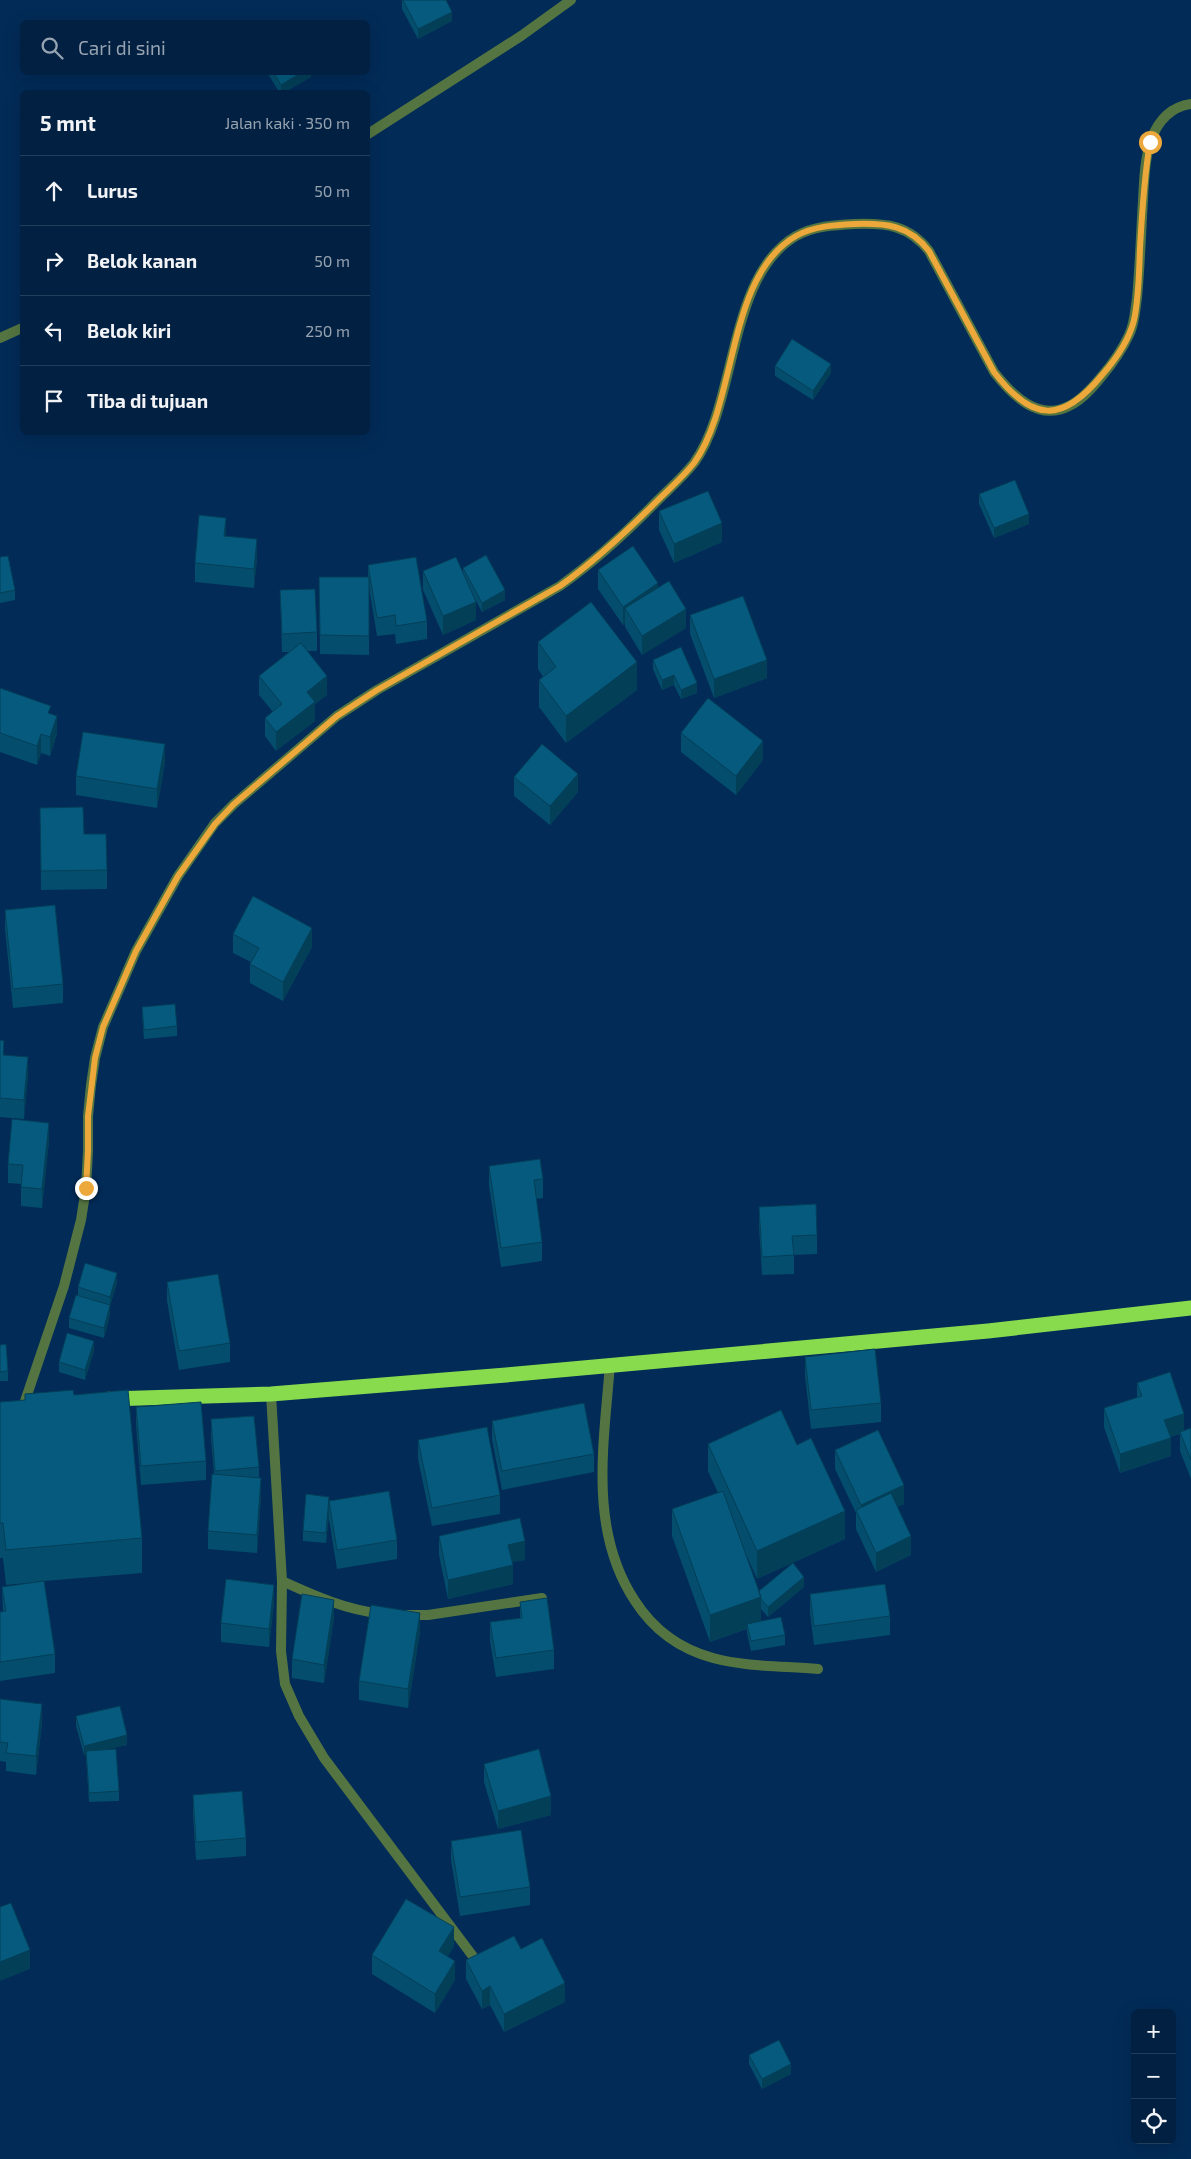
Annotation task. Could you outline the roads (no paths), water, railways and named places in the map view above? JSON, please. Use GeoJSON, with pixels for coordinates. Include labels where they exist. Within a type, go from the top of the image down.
{"type":"FeatureCollection","features":[{"type":"Feature","properties":{"kind":"highway"},"geometry":{"type":"LineString","coordinates":[[94,1399],[271,1394],[988,1331],[1191,1308]]}},
{"type":"Feature","properties":{"kind":"highway"},"geometry":{"type":"LineString","coordinates":[[8,1404],[25,1401],[45,1401]]}},
{"type":"Feature","properties":{"kind":"street"},"geometry":{"type":"LineString","coordinates":[[370,133],[521,36],[571,0]]}},
{"type":"Feature","properties":{"kind":"street"},"geometry":{"type":"LineString","coordinates":[[25,1401],[64,1286],[81,1220],[86,1188],[91,1085],[95,1058],[103,1027],[136,951],[178,876],[215,824],[234,804],[337,716],[377,690],[560,586],[587,567],[674,485],[694,463],[712,430],[737,333],[751,294],[769,262],[787,243],[797,236],[829,225],[858,224],[900,228],[911,233],[920,239],[929,251],[994,372],[1006,387],[1029,406],[1040,411],[1052,411],[1072,405],[1092,388],[1115,360],[1130,334],[1139,279],[1144,179],[1150,142],[1156,127],[1165,115],[1176,108],[1191,104]]}},
{"type":"Feature","properties":{"kind":"street"},"geometry":{"type":"LineString","coordinates":[[0,338],[20,329]]}},
{"type":"Feature","properties":{"kind":"street"},"geometry":{"type":"LineString","coordinates":[[610,1364],[603,1457],[604,1512],[608,1541],[616,1564],[625,1586],[638,1606],[650,1622],[666,1636],[689,1650],[712,1658],[734,1662],[818,1668]]}},
{"type":"Feature","properties":{"kind":"street"},"geometry":{"type":"LineString","coordinates":[[271,1394],[282,1581],[282,1659],[285,1684],[299,1716],[324,1758],[475,1959]]}},
{"type":"Feature","properties":{"kind":"street"},"geometry":{"type":"LineString","coordinates":[[282,1581],[330,1603],[365,1612],[396,1616],[428,1615],[542,1598]]}}]}
